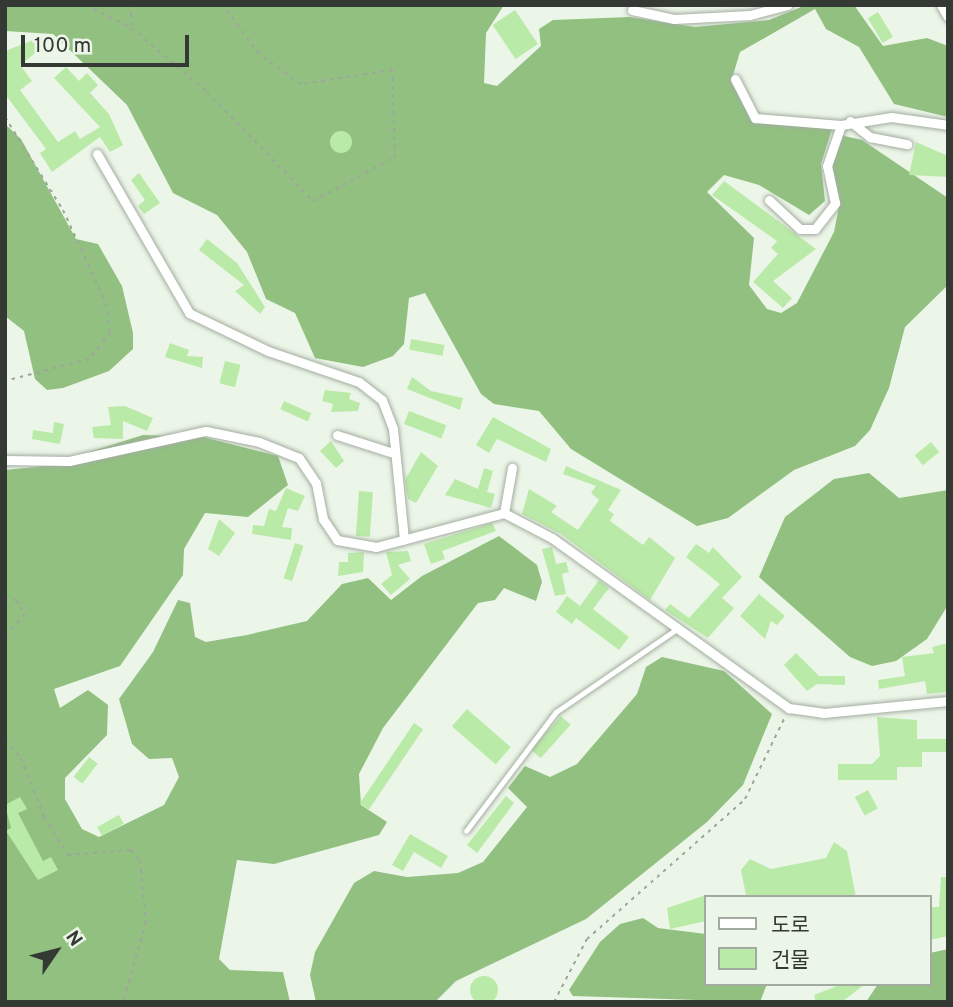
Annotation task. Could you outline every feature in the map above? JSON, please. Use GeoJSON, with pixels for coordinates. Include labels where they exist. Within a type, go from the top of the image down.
{"type":"FeatureCollection","features":[{"type":"Feature","properties":{"kind":"street"},"geometry":{"type":"LineString","coordinates":[[632,10],[674,19],[750,15],[788,5]]}},
{"type":"Feature","properties":{"kind":"street"},"geometry":{"type":"LineString","coordinates":[[941,5],[948,17]]}},
{"type":"Feature","properties":{"kind":"street"},"geometry":{"type":"LineString","coordinates":[[735,79],[755,118],[846,123],[891,117],[948,125]]}},
{"type":"Feature","properties":{"kind":"street"},"geometry":{"type":"LineString","coordinates":[[846,123],[870,137],[907,144]]}},
{"type":"Feature","properties":{"kind":"street"},"geometry":{"type":"LineString","coordinates":[[769,201],[800,229],[816,229],[831,213],[827,166],[846,123]]}},
{"type":"Feature","properties":{"kind":"street"},"geometry":{"type":"LineString","coordinates":[[97,154],[189,313],[256,346],[359,382],[382,400],[393,453],[404,539]]}},
{"type":"Feature","properties":{"kind":"street"},"geometry":{"type":"LineString","coordinates":[[5,460],[69,461],[205,432],[259,442],[299,458],[316,483],[323,519],[337,540],[364,548],[503,513],[552,538],[789,708],[823,713],[948,701]]}},
{"type":"Feature","properties":{"kind":"street"},"geometry":{"type":"LineString","coordinates":[[337,435],[393,453]]}},
{"type":"Feature","properties":{"kind":"street"},"geometry":{"type":"LineString","coordinates":[[503,513],[512,468]]}},
{"type":"Feature","properties":{"kind":"lane"},"geometry":{"type":"LineString","coordinates":[[466,831],[556,712],[679,628]]}},
{"type":"Feature","properties":{"kind":"path"},"geometry":{"type":"LineString","coordinates":[[86,5],[132,28],[208,92],[313,201],[395,157],[392,70],[301,85],[259,54],[223,5]]}},
{"type":"Feature","properties":{"kind":"path"},"geometry":{"type":"LineString","coordinates":[[130,5],[132,28]]}},
{"type":"Feature","properties":{"kind":"path"},"geometry":{"type":"LineString","coordinates":[[5,117],[63,209],[106,303],[110,333],[89,359],[5,381]]}},
{"type":"Feature","properties":{"kind":"path"},"geometry":{"type":"LineString","coordinates":[[5,598],[16,600],[25,614],[12,633],[5,638]]}},
{"type":"Feature","properties":{"kind":"path"},"geometry":{"type":"LineString","coordinates":[[554,1002],[587,939],[745,799],[789,708]]}},
{"type":"Feature","properties":{"kind":"path"},"geometry":{"type":"LineString","coordinates":[[5,740],[21,758],[44,817],[68,855],[131,850],[140,861],[146,922],[123,1002]]}},
{"type":"Feature","properties":{"kind":"green space"},"geometry":{"type":"Polygon","coordinates":[[[5,5],[504,5],[486,33],[484,83],[497,86],[541,46],[539,29],[553,20],[629,17],[695,27],[769,20],[806,5],[854,5],[883,46],[927,38],[948,46],[948,117],[894,104],[859,47],[826,29],[815,9],[740,52],[731,82],[755,123],[832,129],[821,164],[825,201],[809,215],[759,185],[724,175],[707,192],[754,238],[749,285],[767,309],[781,313],[797,303],[834,232],[840,201],[831,165],[840,135],[862,140],[948,198],[948,285],[905,327],[889,388],[870,430],[855,446],[794,470],[728,518],[697,526],[571,449],[539,411],[494,404],[481,394],[425,293],[409,298],[404,344],[393,356],[363,367],[315,358],[295,313],[266,299],[247,252],[217,215],[173,193],[127,105],[53,34],[5,31],[5,5]]]}},
{"type":"Feature","properties":{"kind":"green space"},"geometry":{"type":"Polygon","coordinates":[[[5,124],[21,139],[76,239],[98,244],[122,286],[133,333],[133,349],[109,371],[63,388],[47,390],[35,379],[24,331],[5,316],[5,124]]]}},
{"type":"Feature","properties":{"kind":"green space"},"geometry":{"type":"Polygon","coordinates":[[[143,435],[203,437],[278,456],[288,485],[248,517],[205,513],[184,549],[183,575],[120,666],[54,689],[60,708],[88,690],[108,705],[107,735],[65,778],[65,799],[82,829],[99,837],[164,805],[179,777],[172,758],[149,759],[132,744],[119,699],[153,652],[178,600],[190,603],[195,637],[206,642],[247,635],[307,621],[342,584],[368,578],[391,600],[422,576],[499,536],[537,565],[542,582],[536,601],[504,588],[495,600],[478,603],[383,728],[359,774],[361,805],[387,822],[379,835],[274,864],[237,860],[219,959],[230,970],[283,972],[290,1002],[5,1002],[5,470],[45,466],[143,435]]]}},
{"type":"Feature","properties":{"kind":"green space"},"geometry":{"type":"Polygon","coordinates":[[[869,473],[899,498],[948,490],[948,605],[927,639],[896,661],[872,666],[850,657],[759,577],[785,517],[834,479],[869,473]]]}},
{"type":"Feature","properties":{"kind":"green space"},"geometry":{"type":"Polygon","coordinates":[[[662,657],[724,671],[772,714],[743,785],[707,822],[586,919],[456,981],[435,1002],[316,1002],[310,975],[315,952],[354,883],[374,871],[407,877],[458,873],[483,862],[527,807],[508,788],[525,766],[550,777],[577,764],[637,694],[646,667],[662,657]]]}},
{"type":"Feature","properties":{"kind":"green space"},"geometry":{"type":"Polygon","coordinates":[[[643,918],[658,928],[704,934],[704,986],[766,986],[760,1002],[573,996],[569,990],[600,942],[620,924],[643,918]]]}},
{"type":"Feature","properties":{"kind":"green space"},"geometry":{"type":"Polygon","coordinates":[[[948,949],[948,1002],[866,1002],[877,986],[932,986],[932,953],[948,949]]]}},
{"type":"Feature","properties":{"kind":"building"},"geometry":{"type":"Polygon","coordinates":[[[515,10],[538,44],[516,59],[493,25],[515,10]]]}},
{"type":"Feature","properties":{"kind":"building"},"geometry":{"type":"Polygon","coordinates":[[[878,12],[893,37],[883,43],[868,18],[878,12]]]}},
{"type":"Feature","properties":{"kind":"building"},"geometry":{"type":"Polygon","coordinates":[[[41,37],[47,44],[20,65],[32,81],[20,90],[58,142],[75,131],[80,139],[100,127],[54,78],[66,67],[79,81],[87,73],[98,85],[90,93],[109,114],[123,145],[110,152],[100,137],[52,172],[40,153],[46,149],[5,94],[5,51],[41,37]]]}},
{"type":"Feature","properties":{"kind":"building"},"geometry":{"type":"Polygon","coordinates":[[[341,131],[349,134],[352,142],[349,150],[341,153],[333,150],[330,142],[333,134],[341,131]]]}},
{"type":"Feature","properties":{"kind":"building"},"geometry":{"type":"Polygon","coordinates":[[[916,142],[948,156],[948,177],[909,175],[916,142]]]}},
{"type":"Feature","properties":{"kind":"building"},"geometry":{"type":"Polygon","coordinates":[[[139,173],[160,203],[144,214],[138,206],[145,200],[131,180],[139,173]]]}},
{"type":"Feature","properties":{"kind":"building"},"geometry":{"type":"Polygon","coordinates":[[[724,181],[816,249],[773,281],[792,298],[783,308],[753,282],[778,254],[771,248],[777,241],[712,195],[724,181]]]}},
{"type":"Feature","properties":{"kind":"building"},"geometry":{"type":"Polygon","coordinates":[[[207,239],[237,263],[265,307],[260,314],[235,291],[244,285],[199,250],[207,239]]]}},
{"type":"Feature","properties":{"kind":"building"},"geometry":{"type":"Polygon","coordinates":[[[411,339],[444,345],[443,356],[409,350],[411,339]]]}},
{"type":"Feature","properties":{"kind":"building"},"geometry":{"type":"Polygon","coordinates":[[[170,343],[189,350],[187,356],[203,357],[202,368],[165,357],[170,343]]]}},
{"type":"Feature","properties":{"kind":"building"},"geometry":{"type":"Polygon","coordinates":[[[225,361],[241,365],[235,387],[219,383],[225,361]]]}},
{"type":"Feature","properties":{"kind":"building"},"geometry":{"type":"Polygon","coordinates":[[[412,377],[431,391],[463,398],[460,410],[407,389],[412,377]]]}},
{"type":"Feature","properties":{"kind":"building"},"geometry":{"type":"Polygon","coordinates":[[[325,390],[351,393],[349,399],[360,403],[358,411],[331,412],[333,404],[322,401],[325,390]]]}},
{"type":"Feature","properties":{"kind":"building"},"geometry":{"type":"Polygon","coordinates":[[[284,401],[311,413],[308,421],[280,409],[284,401]]]}},
{"type":"Feature","properties":{"kind":"building"},"geometry":{"type":"Polygon","coordinates":[[[125,406],[153,418],[147,431],[123,421],[123,439],[94,438],[92,427],[111,425],[108,407],[125,406]]]}},
{"type":"Feature","properties":{"kind":"building"},"geometry":{"type":"Polygon","coordinates":[[[409,411],[446,425],[441,438],[404,424],[409,411]]]}},
{"type":"Feature","properties":{"kind":"building"},"geometry":{"type":"Polygon","coordinates":[[[493,417],[551,449],[546,462],[497,439],[489,453],[476,445],[493,417]]]}},
{"type":"Feature","properties":{"kind":"building"},"geometry":{"type":"Polygon","coordinates":[[[54,422],[64,424],[60,444],[32,439],[33,430],[53,433],[54,422]]]}},
{"type":"Feature","properties":{"kind":"building"},"geometry":{"type":"Polygon","coordinates":[[[331,441],[344,461],[336,468],[320,451],[331,441]]]}},
{"type":"Feature","properties":{"kind":"building"},"geometry":{"type":"Polygon","coordinates":[[[931,442],[939,452],[923,465],[915,455],[931,442]]]}},
{"type":"Feature","properties":{"kind":"building"},"geometry":{"type":"Polygon","coordinates":[[[421,452],[438,466],[416,503],[408,499],[405,480],[421,452]]]}},
{"type":"Feature","properties":{"kind":"building"},"geometry":{"type":"Polygon","coordinates":[[[566,466],[621,490],[608,510],[614,514],[610,521],[643,545],[649,537],[675,558],[650,600],[561,534],[522,514],[529,489],[557,506],[551,512],[578,530],[599,500],[591,493],[596,486],[563,474],[566,466]]]}},
{"type":"Feature","properties":{"kind":"building"},"geometry":{"type":"Polygon","coordinates":[[[484,468],[493,471],[487,492],[495,494],[491,508],[445,495],[455,479],[478,489],[484,468]]]}},
{"type":"Feature","properties":{"kind":"building"},"geometry":{"type":"Polygon","coordinates":[[[286,488],[305,496],[298,511],[288,508],[282,527],[292,528],[291,540],[252,534],[253,525],[264,526],[269,509],[276,511],[286,488]]]}},
{"type":"Feature","properties":{"kind":"building"},"geometry":{"type":"Polygon","coordinates":[[[359,491],[373,492],[370,537],[356,536],[359,491]]]}},
{"type":"Feature","properties":{"kind":"building"},"geometry":{"type":"Polygon","coordinates":[[[219,519],[235,533],[219,556],[208,549],[219,519]]]}},
{"type":"Feature","properties":{"kind":"building"},"geometry":{"type":"Polygon","coordinates":[[[492,523],[496,531],[442,551],[445,559],[431,564],[424,544],[492,523]]]}},
{"type":"Feature","properties":{"kind":"building"},"geometry":{"type":"Polygon","coordinates":[[[295,543],[304,546],[292,581],[284,578],[295,543]]]}},
{"type":"Feature","properties":{"kind":"building"},"geometry":{"type":"Polygon","coordinates":[[[696,544],[709,553],[713,547],[742,577],[722,598],[734,608],[708,638],[665,610],[670,604],[689,618],[720,584],[686,557],[696,544]]]}},
{"type":"Feature","properties":{"kind":"building"},"geometry":{"type":"Polygon","coordinates":[[[552,547],[556,564],[566,562],[569,572],[562,574],[566,594],[555,596],[542,549],[552,547]]]}},
{"type":"Feature","properties":{"kind":"building"},"geometry":{"type":"Polygon","coordinates":[[[408,551],[411,561],[398,565],[410,579],[391,595],[381,584],[392,575],[386,552],[408,551]]]}},
{"type":"Feature","properties":{"kind":"building"},"geometry":{"type":"Polygon","coordinates":[[[364,552],[363,572],[338,576],[339,562],[348,562],[348,553],[364,552]]]}},
{"type":"Feature","properties":{"kind":"building"},"geometry":{"type":"Polygon","coordinates":[[[599,580],[609,588],[593,609],[629,637],[619,650],[576,618],[572,624],[556,612],[567,596],[580,606],[599,580]]]}},
{"type":"Feature","properties":{"kind":"building"},"geometry":{"type":"Polygon","coordinates":[[[759,594],[785,616],[777,625],[771,621],[765,639],[740,616],[759,594]]]}},
{"type":"Feature","properties":{"kind":"building"},"geometry":{"type":"Polygon","coordinates":[[[948,643],[948,692],[927,694],[925,681],[879,689],[878,680],[905,676],[902,657],[934,653],[932,647],[948,643]]]}},
{"type":"Feature","properties":{"kind":"building"},"geometry":{"type":"Polygon","coordinates":[[[796,653],[819,676],[845,676],[845,685],[817,684],[807,691],[784,665],[796,653]]]}},
{"type":"Feature","properties":{"kind":"building"},"geometry":{"type":"Polygon","coordinates":[[[467,709],[511,747],[496,764],[452,726],[467,709]]]}},
{"type":"Feature","properties":{"kind":"building"},"geometry":{"type":"Polygon","coordinates":[[[561,716],[571,725],[541,758],[531,749],[561,716]]]}},
{"type":"Feature","properties":{"kind":"building"},"geometry":{"type":"Polygon","coordinates":[[[877,717],[917,720],[917,739],[948,739],[948,752],[922,752],[922,767],[897,767],[897,780],[838,780],[838,764],[872,764],[880,756],[877,717]]]}},
{"type":"Feature","properties":{"kind":"building"},"geometry":{"type":"Polygon","coordinates":[[[414,723],[423,729],[369,810],[360,803],[414,723]]]}},
{"type":"Feature","properties":{"kind":"building"},"geometry":{"type":"Polygon","coordinates":[[[89,757],[98,764],[82,783],[74,777],[89,757]]]}},
{"type":"Feature","properties":{"kind":"building"},"geometry":{"type":"Polygon","coordinates":[[[868,790],[878,809],[865,816],[855,797],[868,790]]]}},
{"type":"Feature","properties":{"kind":"building"},"geometry":{"type":"Polygon","coordinates":[[[506,796],[514,803],[477,853],[467,845],[506,796]]]}},
{"type":"Feature","properties":{"kind":"building"},"geometry":{"type":"Polygon","coordinates":[[[20,797],[27,809],[18,813],[43,861],[51,857],[58,870],[38,880],[6,831],[11,828],[5,805],[20,797]]]}},
{"type":"Feature","properties":{"kind":"building"},"geometry":{"type":"Polygon","coordinates":[[[119,815],[124,824],[102,836],[97,827],[119,815]]]}},
{"type":"Feature","properties":{"kind":"building"},"geometry":{"type":"Polygon","coordinates":[[[410,834],[448,856],[441,868],[414,852],[403,871],[392,865],[410,834]]]}},
{"type":"Feature","properties":{"kind":"building"},"geometry":{"type":"Polygon","coordinates":[[[834,842],[847,851],[856,895],[746,895],[741,870],[750,859],[771,869],[826,858],[834,842]]]}},
{"type":"Feature","properties":{"kind":"building"},"geometry":{"type":"Polygon","coordinates":[[[941,877],[948,877],[948,936],[932,940],[932,907],[939,907],[941,877]]]}},
{"type":"Feature","properties":{"kind":"building"},"geometry":{"type":"Polygon","coordinates":[[[704,896],[704,921],[670,929],[667,908],[704,896]]]}},
{"type":"Feature","properties":{"kind":"building"},"geometry":{"type":"Polygon","coordinates":[[[484,976],[494,980],[498,990],[494,1000],[484,1004],[474,1000],[470,990],[474,980],[484,976]]]}},
{"type":"Feature","properties":{"kind":"building"},"geometry":{"type":"Polygon","coordinates":[[[837,986],[862,986],[842,1002],[816,1002],[814,995],[837,986]]]}}]}
